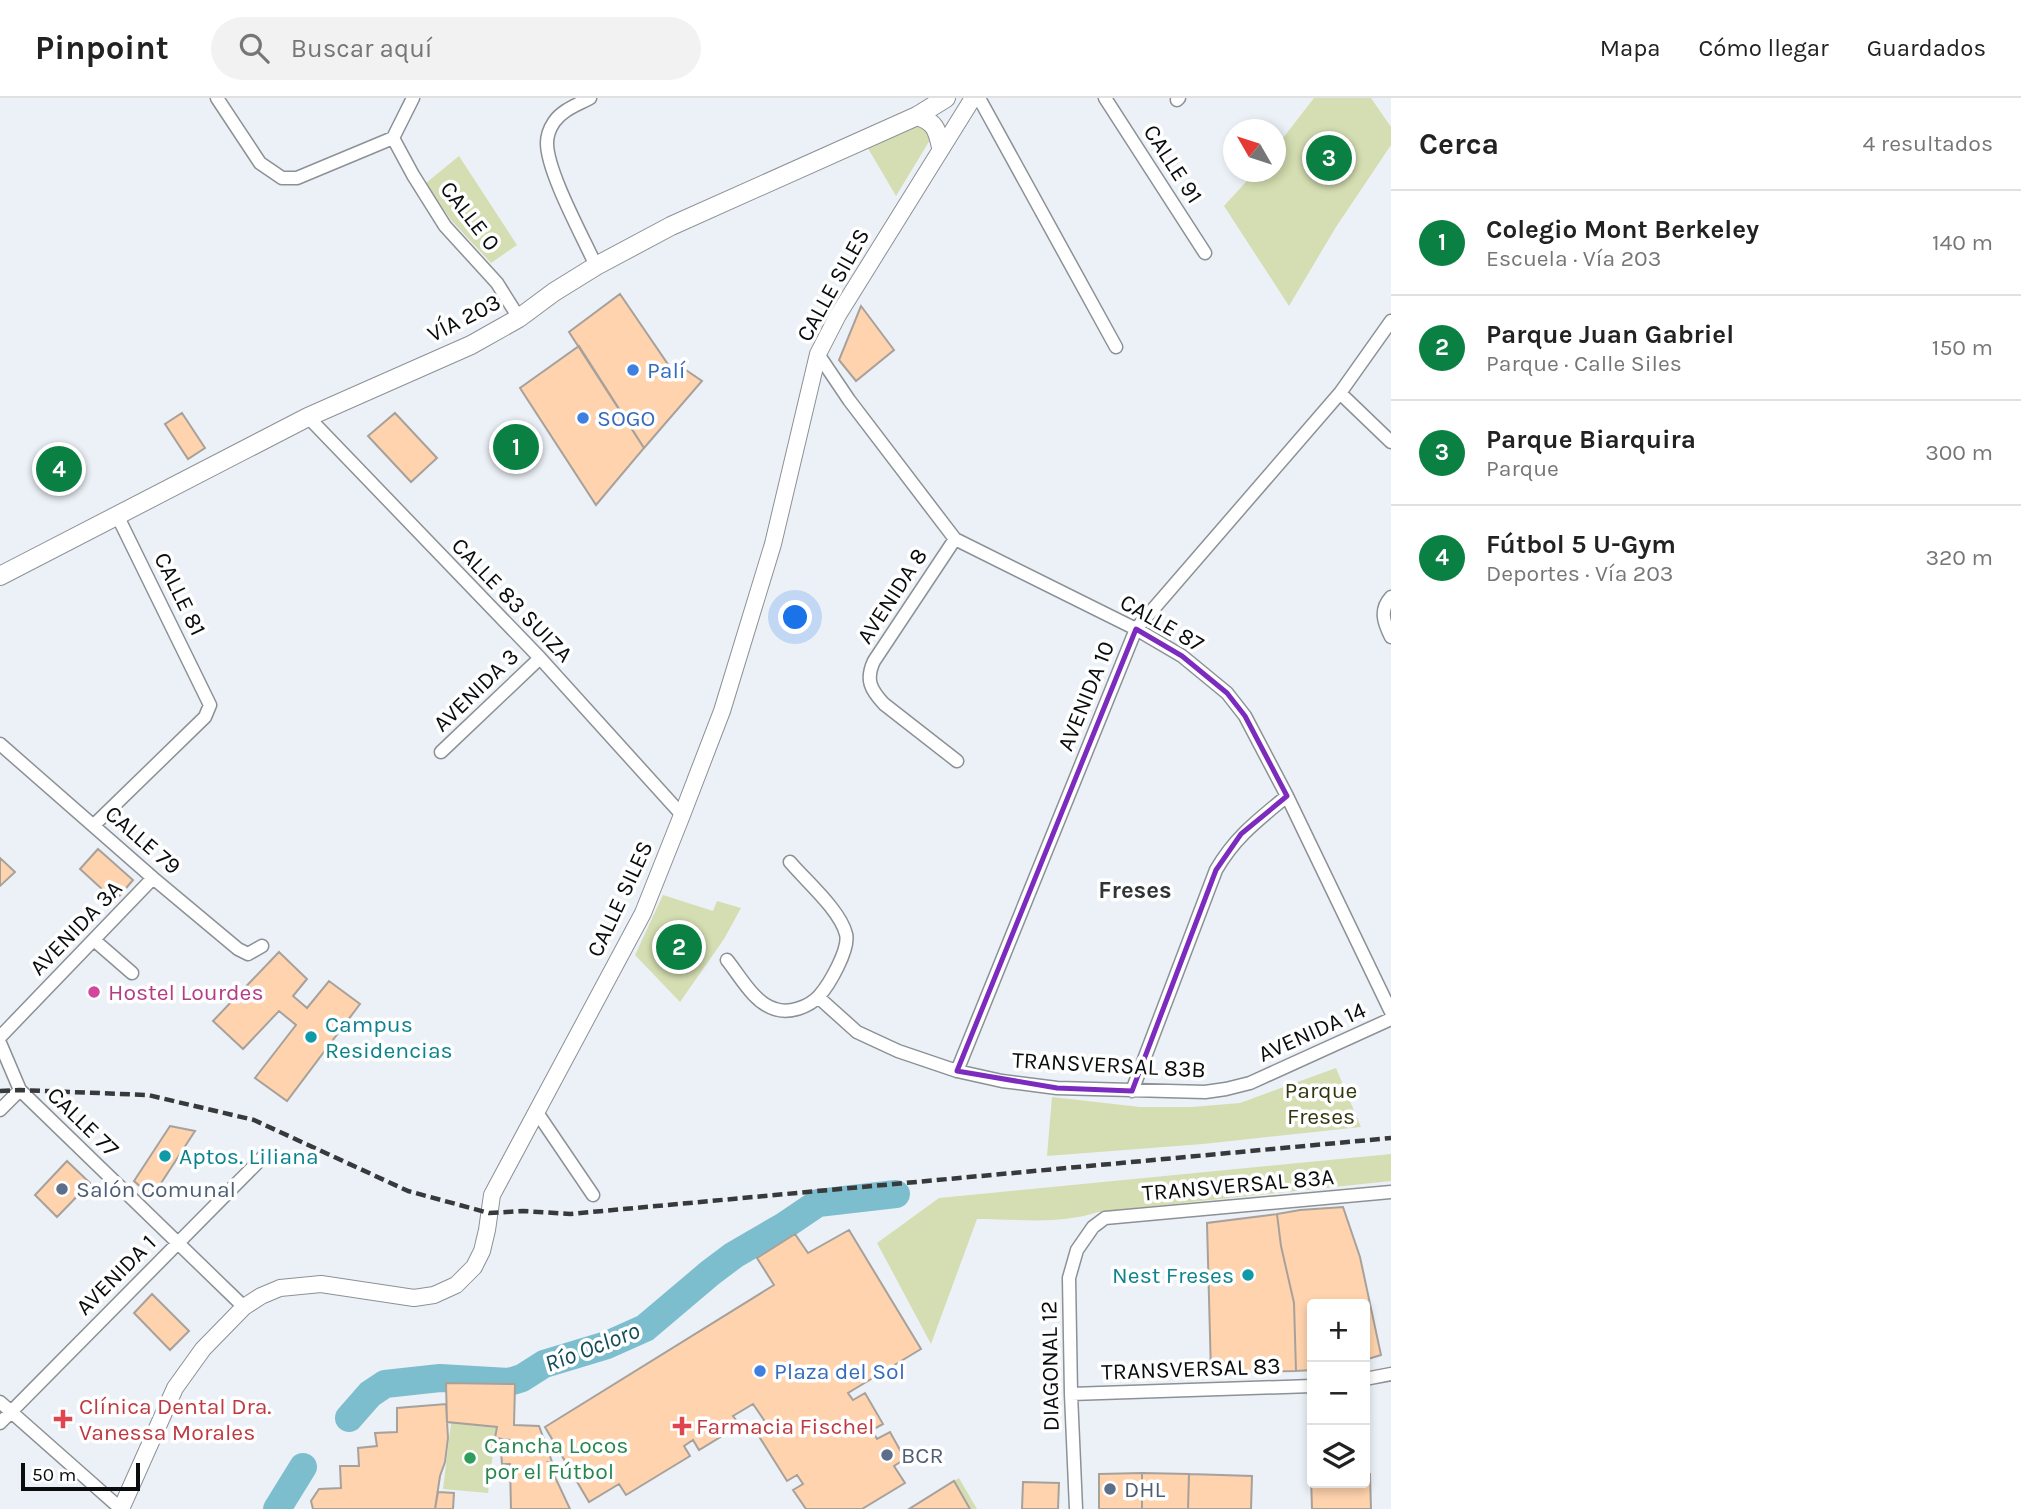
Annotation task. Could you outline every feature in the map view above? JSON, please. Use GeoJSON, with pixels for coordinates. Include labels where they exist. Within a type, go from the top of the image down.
{"type":"FeatureCollection","features":[{"type":"Feature","properties":{"kind":"main road","name":"VÍA 203"},"geometry":{"type":"LineString","coordinates":[[0,576],[308,417],[471,345],[519,318],[596,266],[671,226],[917,116],[946,98]]}},
{"type":"Feature","properties":{"kind":"main road"},"geometry":{"type":"LineString","coordinates":[[917,116],[929,120],[935,127],[941,147]]}},
{"type":"Feature","properties":{"kind":"street"},"geometry":{"type":"LineString","coordinates":[[217,98],[260,163],[282,177],[297,178],[393,138],[413,98]]}},
{"type":"Feature","properties":{"kind":"street"},"geometry":{"type":"LineString","coordinates":[[590,98],[565,111],[555,120],[549,130],[547,143],[556,179],[596,266]]}},
{"type":"Feature","properties":{"kind":"street","name":"CALLE SILES"},"geometry":{"type":"LineString","coordinates":[[121,1509],[175,1388],[203,1349],[244,1307],[280,1288],[321,1284],[414,1298],[434,1296],[456,1285],[474,1267],[482,1251],[492,1195],[643,913],[722,710],[773,544],[818,354],[838,315],[972,98]]}},
{"type":"Feature","properties":{"kind":"street"},"geometry":{"type":"LineString","coordinates":[[979,98],[1116,348]]}},
{"type":"Feature","properties":{"kind":"street","name":"CALLE 91"},"geometry":{"type":"LineString","coordinates":[[1105,98],[1205,253]]}},
{"type":"Feature","properties":{"kind":"street","name":"CALLE 0"},"geometry":{"type":"LineString","coordinates":[[393,138],[445,226],[497,283],[519,318]]}},
{"type":"Feature","properties":{"kind":"street","name":"AVENIDA 10"},"geometry":{"type":"LineString","coordinates":[[957,1070],[1136,629],[1340,393],[1391,321]]}},
{"type":"Feature","properties":{"kind":"street","name":"CALLE 87"},"geometry":{"type":"LineString","coordinates":[[818,354],[849,400],[955,540],[1136,629],[1182,656],[1227,694],[1245,716],[1287,796],[1391,1012]]}},
{"type":"Feature","properties":{"kind":"street"},"geometry":{"type":"LineString","coordinates":[[1340,393],[1391,442]]}},
{"type":"Feature","properties":{"kind":"street","name":"CALLE 83 SUIZA"},"geometry":{"type":"LineString","coordinates":[[308,417],[540,658],[682,815]]}},
{"type":"Feature","properties":{"kind":"street","name":"CALLE 81"},"geometry":{"type":"LineString","coordinates":[[94,825],[205,717],[210,705],[117,515]]}},
{"type":"Feature","properties":{"kind":"street","name":"AVENIDA 8"},"geometry":{"type":"LineString","coordinates":[[955,540],[874,661],[869,678],[874,693],[884,704],[957,761]]}},
{"type":"Feature","properties":{"kind":"street"},"geometry":{"type":"LineString","coordinates":[[1391,597],[1383,613],[1385,626],[1391,637]]}},
{"type":"Feature","properties":{"kind":"street","name":"AVENIDA 3"},"geometry":{"type":"LineString","coordinates":[[441,752],[540,658]]}},
{"type":"Feature","properties":{"kind":"street","name":"CALLE 79"},"geometry":{"type":"LineString","coordinates":[[0,744],[238,949],[248,954],[262,946]]}},
{"type":"Feature","properties":{"kind":"street"},"geometry":{"type":"LineString","coordinates":[[1132,1091],[1216,870],[1241,834],[1287,796]]}},
{"type":"Feature","properties":{"kind":"street"},"geometry":{"type":"LineString","coordinates":[[727,960],[755,995],[773,1009],[791,1011],[818,998],[846,950],[846,935],[832,909],[790,862]]}},
{"type":"Feature","properties":{"kind":"street","name":"AVENIDA 3A"},"geometry":{"type":"LineString","coordinates":[[0,1037],[153,878]]}},
{"type":"Feature","properties":{"kind":"street"},"geometry":{"type":"LineString","coordinates":[[94,940],[132,973]]}},
{"type":"Feature","properties":{"kind":"street","name":"TRANSVERSAL 83B"},"geometry":{"type":"LineString","coordinates":[[818,998],[857,1032],[898,1051],[1002,1081],[1057,1088],[1205,1092],[1250,1083]]}},
{"type":"Feature","properties":{"kind":"street","name":"AVENIDA 14"},"geometry":{"type":"LineString","coordinates":[[1250,1083],[1391,1019]]}},
{"type":"Feature","properties":{"kind":"street","name":"CALLE 77"},"geometry":{"type":"LineString","coordinates":[[0,1043],[20,1090],[244,1307]]}},
{"type":"Feature","properties":{"kind":"street"},"geometry":{"type":"LineString","coordinates":[[0,1110],[20,1090]]}},
{"type":"Feature","properties":{"kind":"street"},"geometry":{"type":"LineString","coordinates":[[536,1111],[593,1195]]}},
{"type":"Feature","properties":{"kind":"street","name":"AVENIDA 1"},"geometry":{"type":"LineString","coordinates":[[0,1423],[263,1157]]}},
{"type":"Feature","properties":{"kind":"street","name":"TRANSVERSAL 83A"},"geometry":{"type":"LineString","coordinates":[[1093,1227],[1105,1218],[1391,1192]]}},
{"type":"Feature","properties":{"kind":"street","name":"DIAGONAL 12"},"geometry":{"type":"LineString","coordinates":[[1076,1509],[1069,1278],[1077,1250],[1093,1227]]}},
{"type":"Feature","properties":{"kind":"street"},"geometry":{"type":"LineString","coordinates":[[1370,1378],[1391,1374]]}},
{"type":"Feature","properties":{"kind":"street","name":"TRANSVERSAL 83"},"geometry":{"type":"LineString","coordinates":[[1071,1394],[1307,1386]]}},
{"type":"Feature","properties":{"kind":"street"},"geometry":{"type":"LineString","coordinates":[[0,1402],[121,1509]]}},
{"type":"Feature","properties":{"kind":"highlighted area"},"geometry":{"type":"Polygon","coordinates":[[[1136,629],[1182,656],[1227,693],[1245,716],[1287,796],[1241,834],[1216,870],[1132,1091],[1057,1088],[957,1071],[1136,629]]]}},
{"type":"Feature","properties":{"kind":"green space"},"geometry":{"type":"Polygon","coordinates":[[[1314,98],[1371,98],[1391,127],[1391,145],[1336,227],[1289,306],[1224,206],[1246,182],[1286,182],[1286,134],[1314,98]]]}},
{"type":"Feature","properties":{"kind":"green space"},"geometry":{"type":"Polygon","coordinates":[[[925,121],[933,135],[896,196],[866,145],[925,121]]]}},
{"type":"Feature","properties":{"kind":"green space"},"geometry":{"type":"Polygon","coordinates":[[[459,156],[517,245],[491,263],[451,220],[426,183],[459,156]]]}},
{"type":"Feature","properties":{"kind":"green space"},"geometry":{"type":"Polygon","coordinates":[[[663,895],[713,911],[717,901],[741,908],[724,939],[680,1002],[635,955],[663,895]]]}},
{"type":"Feature","properties":{"kind":"green space","name":"Parque Freses"},"geometry":{"type":"Polygon","coordinates":[[[1336,1068],[1361,1127],[1203,1144],[1047,1156],[1052,1097],[1140,1107],[1240,1103],[1336,1068]]]}},
{"type":"Feature","properties":{"kind":"green space"},"geometry":{"type":"Polygon","coordinates":[[[1391,1154],[1391,1181],[1098,1212],[1068,1219],[977,1219],[931,1344],[877,1243],[939,1198],[1391,1154]]]}},
{"type":"Feature","properties":{"kind":"green space","name":"Cancha Locos por el Fútbol"},"geometry":{"type":"Polygon","coordinates":[[[451,1423],[496,1428],[488,1493],[443,1489],[451,1423]]]}},
{"type":"Feature","properties":{"kind":"green space"},"geometry":{"type":"Polygon","coordinates":[[[959,1478],[977,1509],[970,1509],[954,1481],[959,1478]]]}},
{"type":"Feature","properties":{"kind":"building","name":"Palí"},"geometry":{"type":"Polygon","coordinates":[[[620,294],[674,373],[680,366],[702,381],[644,448],[569,332],[620,294]]]}},
{"type":"Feature","properties":{"kind":"building"},"geometry":{"type":"Polygon","coordinates":[[[861,306],[894,350],[856,381],[839,360],[861,306]]]}},
{"type":"Feature","properties":{"kind":"building","name":"SOGO"},"geometry":{"type":"Polygon","coordinates":[[[579,346],[644,448],[596,505],[520,388],[579,346]]]}},
{"type":"Feature","properties":{"kind":"building"},"geometry":{"type":"Polygon","coordinates":[[[182,413],[205,448],[188,459],[165,424],[182,413]]]}},
{"type":"Feature","properties":{"kind":"building"},"geometry":{"type":"Polygon","coordinates":[[[395,413],[437,458],[411,482],[368,436],[395,413]]]}},
{"type":"Feature","properties":{"kind":"building"},"geometry":{"type":"Polygon","coordinates":[[[98,849],[133,880],[115,901],[80,869],[98,849]]]}},
{"type":"Feature","properties":{"kind":"building"},"geometry":{"type":"Polygon","coordinates":[[[0,858],[15,872],[0,886],[0,858]]]}},
{"type":"Feature","properties":{"kind":"building","name":"Campus Residencias"},"geometry":{"type":"Polygon","coordinates":[[[279,952],[307,979],[293,996],[307,1008],[329,981],[360,1004],[287,1101],[255,1078],[296,1025],[279,1011],[243,1049],[213,1021],[279,952]]]}},
{"type":"Feature","properties":{"kind":"building","name":"Aptos. Liliana"},"geometry":{"type":"Polygon","coordinates":[[[170,1126],[195,1131],[152,1197],[134,1181],[170,1126]]]}},
{"type":"Feature","properties":{"kind":"building","name":"Salón Comunal"},"geometry":{"type":"Polygon","coordinates":[[[67,1161],[90,1183],[57,1217],[35,1195],[67,1161]]]}},
{"type":"Feature","properties":{"kind":"building"},"geometry":{"type":"Polygon","coordinates":[[[1343,1207],[1360,1257],[1369,1299],[1307,1299],[1307,1370],[1296,1371],[1294,1303],[1277,1214],[1343,1207]]]}},
{"type":"Feature","properties":{"kind":"building","name":"Nest Freses"},"geometry":{"type":"Polygon","coordinates":[[[1277,1214],[1294,1303],[1296,1371],[1211,1373],[1207,1223],[1277,1214]]]}},
{"type":"Feature","properties":{"kind":"building","name":"Plaza del Sol"},"geometry":{"type":"Polygon","coordinates":[[[849,1230],[921,1349],[848,1393],[853,1400],[865,1393],[883,1424],[872,1430],[877,1439],[890,1432],[905,1459],[894,1466],[905,1483],[862,1509],[806,1509],[793,1490],[803,1484],[797,1475],[787,1481],[755,1430],[766,1423],[753,1404],[733,1416],[740,1425],[699,1450],[693,1440],[684,1446],[690,1456],[626,1495],[619,1484],[589,1502],[545,1427],[774,1285],[757,1258],[795,1234],[808,1253],[849,1230]]]}},
{"type":"Feature","properties":{"kind":"building"},"geometry":{"type":"Polygon","coordinates":[[[152,1294],[189,1331],[170,1350],[134,1313],[152,1294]]]}},
{"type":"Feature","properties":{"kind":"building"},"geometry":{"type":"Polygon","coordinates":[[[1370,1304],[1381,1355],[1370,1358],[1370,1304]]]}},
{"type":"Feature","properties":{"kind":"building"},"geometry":{"type":"Polygon","coordinates":[[[446,1383],[515,1384],[514,1425],[539,1426],[546,1445],[495,1438],[497,1427],[447,1422],[446,1383]]]}},
{"type":"Feature","properties":{"kind":"building"},"geometry":{"type":"Polygon","coordinates":[[[446,1404],[448,1438],[435,1509],[313,1509],[311,1501],[319,1489],[341,1488],[340,1466],[359,1466],[358,1448],[377,1446],[375,1433],[397,1432],[397,1408],[446,1404]]]}},
{"type":"Feature","properties":{"kind":"building"},"geometry":{"type":"Polygon","coordinates":[[[500,1439],[546,1445],[552,1462],[548,1462],[570,1509],[511,1509],[510,1464],[502,1464],[500,1439]]]}},
{"type":"Feature","properties":{"kind":"building"},"geometry":{"type":"Polygon","coordinates":[[[1142,1473],[1142,1509],[1099,1509],[1099,1474],[1142,1473]]]}},
{"type":"Feature","properties":{"kind":"building"},"geometry":{"type":"Polygon","coordinates":[[[1142,1473],[1189,1474],[1188,1509],[1142,1509],[1142,1473]]]}},
{"type":"Feature","properties":{"kind":"building"},"geometry":{"type":"Polygon","coordinates":[[[1189,1474],[1252,1476],[1251,1509],[1188,1509],[1189,1474]]]}},
{"type":"Feature","properties":{"kind":"building"},"geometry":{"type":"Polygon","coordinates":[[[1370,1474],[1371,1509],[1312,1509],[1311,1488],[1370,1488],[1370,1474]]]}},
{"type":"Feature","properties":{"kind":"building"},"geometry":{"type":"Polygon","coordinates":[[[954,1481],[970,1509],[909,1509],[954,1481]]]}},
{"type":"Feature","properties":{"kind":"building"},"geometry":{"type":"Polygon","coordinates":[[[1023,1482],[1059,1483],[1058,1509],[1022,1509],[1023,1482]]]}},
{"type":"Feature","properties":{"kind":"building"},"geometry":{"type":"Polygon","coordinates":[[[438,1492],[454,1493],[453,1509],[435,1509],[438,1492]]]}},
{"type":"Feature","properties":{"kind":"waterway","name":"Río Ocloro"},"geometry":{"type":"LineString","coordinates":[[349,1418],[370,1394],[385,1384],[440,1378],[509,1382],[522,1378],[544,1364],[607,1345],[645,1328],[734,1255],[818,1203],[896,1194]]}},
{"type":"Feature","properties":{"kind":"waterway","name":"Río Ocloro"},"geometry":{"type":"LineString","coordinates":[[277,1509],[303,1467]]}},
{"type":"Feature","properties":{"kind":"railway"},"geometry":{"type":"LineString","coordinates":[[0,1091],[148,1095],[254,1120],[408,1191],[489,1213],[523,1211],[570,1214],[1391,1138]]}},
{"type":"Feature","properties":{"kind":"place","name":"Parque Biarquira"},"geometry":{"type":"Point","coordinates":[1329,158]}},
{"type":"Feature","properties":{"kind":"place","name":"Palí"},"geometry":{"type":"Point","coordinates":[633,370]}},
{"type":"Feature","properties":{"kind":"place","name":"SOGO"},"geometry":{"type":"Point","coordinates":[583,418]}},
{"type":"Feature","properties":{"kind":"place","name":"Colegio Mont Berkeley"},"geometry":{"type":"Point","coordinates":[516,447]}},
{"type":"Feature","properties":{"kind":"place","name":"Fútbol 5 U-Gym"},"geometry":{"type":"Point","coordinates":[59,469]}},
{"type":"Feature","properties":{"kind":"place","name":"Parque Juan Gabriel"},"geometry":{"type":"Point","coordinates":[679,947]}},
{"type":"Feature","properties":{"kind":"place","name":"Hostel Lourdes"},"geometry":{"type":"Point","coordinates":[94,992]}},
{"type":"Feature","properties":{"kind":"place","name":"Campus Residencias"},"geometry":{"type":"Point","coordinates":[311,1037]}},
{"type":"Feature","properties":{"kind":"place","name":"Aptos. Liliana"},"geometry":{"type":"Point","coordinates":[165,1156]}},
{"type":"Feature","properties":{"kind":"place","name":"Salón Comunal"},"geometry":{"type":"Point","coordinates":[62,1189]}},
{"type":"Feature","properties":{"kind":"place","name":"Nest Freses"},"geometry":{"type":"Point","coordinates":[1248,1275]}},
{"type":"Feature","properties":{"kind":"place","name":"Plaza del Sol"},"geometry":{"type":"Point","coordinates":[760,1371]}},
{"type":"Feature","properties":{"kind":"place","name":"Clínica Dental Dra. Vanessa Morales"},"geometry":{"type":"Point","coordinates":[63,1419]}},
{"type":"Feature","properties":{"kind":"place","name":"Farmacia Fischel"},"geometry":{"type":"Point","coordinates":[682,1426]}},
{"type":"Feature","properties":{"kind":"place","name":"BCR"},"geometry":{"type":"Point","coordinates":[887,1455]}},
{"type":"Feature","properties":{"kind":"place","name":"Cancha Locos por el Fútbol"},"geometry":{"type":"Point","coordinates":[470,1458]}},
{"type":"Feature","properties":{"kind":"place","name":"DHL"},"geometry":{"type":"Point","coordinates":[1110,1489]}},
{"type":"Feature","properties":{"kind":"district","name":"Freses"},"geometry":{"type":"Point","coordinates":[1135,890]}}]}
